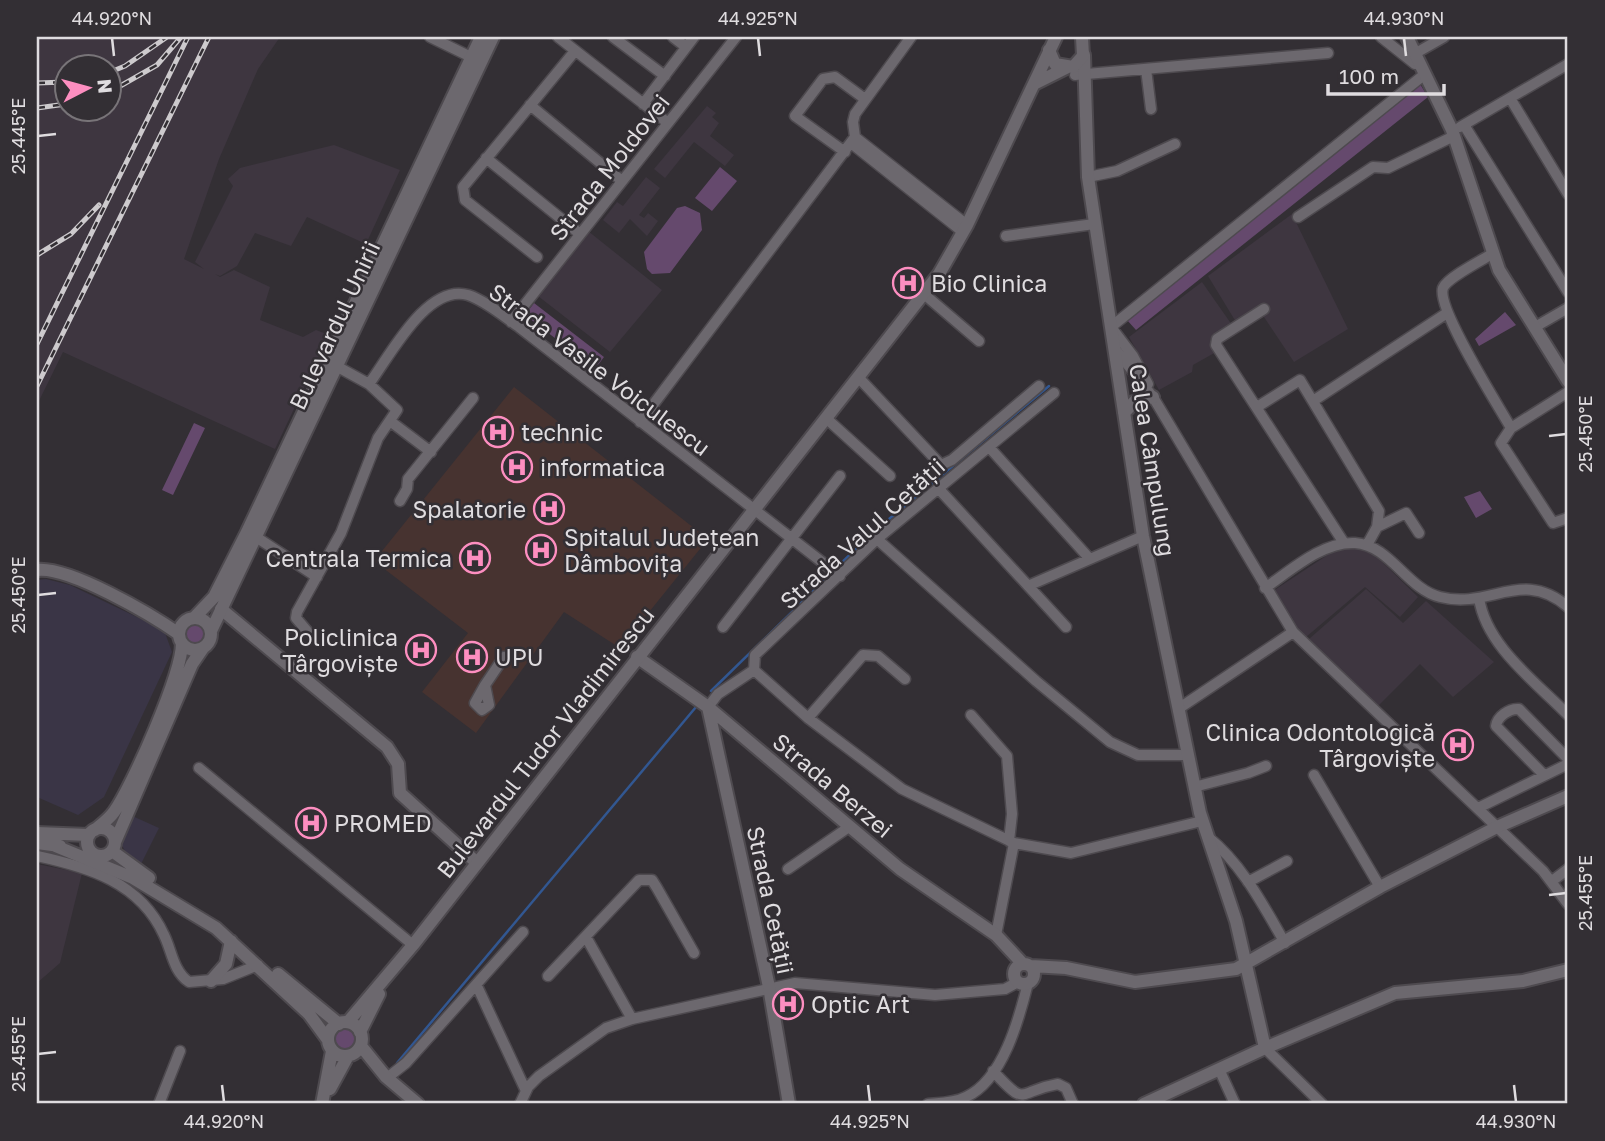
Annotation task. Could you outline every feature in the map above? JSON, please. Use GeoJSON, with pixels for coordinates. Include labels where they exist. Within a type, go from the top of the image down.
{"type":"FeatureCollection","features":[{"type":"Feature","properties":{"kind":"main road","name":"Bulevardul Unirii"},"geometry":{"type":"LineString","coordinates":[[476,60],[481,37]]}},
{"type":"Feature","properties":{"kind":"main road","name":"Bulevardul Unirii"},"geometry":{"type":"LineString","coordinates":[[211,631],[251,534],[476,60],[493,37]]}},
{"type":"Feature","properties":{"kind":"main road","name":"Bulevardul Tudor Vladimirescu"},"geometry":{"type":"LineString","coordinates":[[343,1023],[413,945],[924,293],[965,228],[1056,37]]}},
{"type":"Feature","properties":{"kind":"main road"},"geometry":{"type":"LineString","coordinates":[[1398,37],[1416,59],[1457,130],[1492,254],[1568,381]]}},
{"type":"Feature","properties":{"kind":"main road"},"geometry":{"type":"LineString","coordinates":[[1407,37],[1416,59]]}},
{"type":"Feature","properties":{"kind":"main road"},"geometry":{"type":"LineString","coordinates":[[1075,74],[1081,43]]}},
{"type":"Feature","properties":{"kind":"main road"},"geometry":{"type":"LineString","coordinates":[[1049,50],[1054,62],[1075,74]]}},
{"type":"Feature","properties":{"kind":"main road"},"geometry":{"type":"LineString","coordinates":[[1034,84],[1075,74]]}},
{"type":"Feature","properties":{"kind":"main road","name":"Calea Câmpulung"},"geometry":{"type":"LineString","coordinates":[[1075,74],[1094,224],[1143,537],[1202,821],[1223,877],[1248,965],[1265,1048]]}},
{"type":"Feature","properties":{"kind":"main road"},"geometry":{"type":"LineString","coordinates":[[1124,413],[1135,401],[1153,397]]}},
{"type":"Feature","properties":{"kind":"main road","name":"Bulevardul Unirii"},"geometry":{"type":"LineString","coordinates":[[189,620],[217,593],[251,534]]}},
{"type":"Feature","properties":{"kind":"main road"},"geometry":{"type":"LineString","coordinates":[[37,570],[61,572],[143,611],[181,638],[192,650],[203,648]]}},
{"type":"Feature","properties":{"kind":"main road"},"geometry":{"type":"LineString","coordinates":[[220,609],[387,747],[398,764],[400,793],[477,863]]}},
{"type":"Feature","properties":{"kind":"main road"},"geometry":{"type":"LineString","coordinates":[[110,850],[192,664],[209,642],[211,631],[205,621],[143,611]]}},
{"type":"Feature","properties":{"kind":"main road"},"geometry":{"type":"LineString","coordinates":[[91,837],[113,814],[130,780],[178,673],[181,638],[189,620]]}},
{"type":"Feature","properties":{"kind":"main road","name":"Strada Berzei"},"geometry":{"type":"LineString","coordinates":[[638,657],[708,706],[900,869],[999,939],[1024,978]]}},
{"type":"Feature","properties":{"kind":"main road","name":"Strada Cetății"},"geometry":{"type":"LineString","coordinates":[[708,706],[769,987],[789,1104]]}},
{"type":"Feature","properties":{"kind":"main road"},"geometry":{"type":"LineString","coordinates":[[1024,978],[1053,968],[1135,982],[1212,974],[1248,965],[1380,887],[1497,827],[1568,796]]}},
{"type":"Feature","properties":{"kind":"main road"},"geometry":{"type":"LineString","coordinates":[[37,843],[91,837],[107,830],[110,850],[132,878]]}},
{"type":"Feature","properties":{"kind":"main road"},"geometry":{"type":"LineString","coordinates":[[37,832],[132,878],[192,912],[231,941],[309,1014],[330,1045],[386,1078],[418,1104]]}},
{"type":"Feature","properties":{"kind":"main road"},"geometry":{"type":"LineString","coordinates":[[91,837],[93,854],[110,850]]}},
{"type":"Feature","properties":{"kind":"main road"},"geometry":{"type":"LineString","coordinates":[[110,850],[133,869],[217,919],[319,1010],[360,1032],[361,1046],[386,1078]]}},
{"type":"Feature","properties":{"kind":"main road"},"geometry":{"type":"LineString","coordinates":[[211,981],[226,964],[231,941]]}},
{"type":"Feature","properties":{"kind":"main road"},"geometry":{"type":"LineString","coordinates":[[1144,1104],[1265,1048],[1395,993],[1523,981],[1568,970]]}},
{"type":"Feature","properties":{"kind":"main road","name":"Bulevardul Tudor Vladimirescu"},"geometry":{"type":"LineString","coordinates":[[360,1032],[389,974]]}},
{"type":"Feature","properties":{"kind":"main road"},"geometry":{"type":"LineString","coordinates":[[323,1103],[331,1030],[343,1023]]}},
{"type":"Feature","properties":{"kind":"main road"},"geometry":{"type":"LineString","coordinates":[[323,1103],[349,1056],[361,1046]]}},
{"type":"Feature","properties":{"kind":"street"},"geometry":{"type":"LineString","coordinates":[[430,37],[476,60]]}},
{"type":"Feature","properties":{"kind":"street"},"geometry":{"type":"LineString","coordinates":[[558,37],[668,123]]}},
{"type":"Feature","properties":{"kind":"street"},"geometry":{"type":"LineString","coordinates":[[613,37],[665,76]]}},
{"type":"Feature","properties":{"kind":"street"},"geometry":{"type":"LineString","coordinates":[[673,37],[686,47]]}},
{"type":"Feature","properties":{"kind":"street"},"geometry":{"type":"LineString","coordinates":[[643,104],[694,37]]}},
{"type":"Feature","properties":{"kind":"street","name":"Strada Moldovei"},"geometry":{"type":"LineString","coordinates":[[511,321],[736,37]]}},
{"type":"Feature","properties":{"kind":"street"},"geometry":{"type":"LineString","coordinates":[[640,422],[850,144],[853,122],[865,99],[911,37]]}},
{"type":"Feature","properties":{"kind":"street"},"geometry":{"type":"LineString","coordinates":[[1381,37],[1416,59],[1444,37]]}},
{"type":"Feature","properties":{"kind":"street"},"geometry":{"type":"LineString","coordinates":[[537,257],[465,200],[463,187],[575,51]]}},
{"type":"Feature","properties":{"kind":"street"},"geometry":{"type":"LineString","coordinates":[[1075,74],[1328,53]]}},
{"type":"Feature","properties":{"kind":"street"},"geometry":{"type":"LineString","coordinates":[[1298,217],[1373,167],[1388,167],[1457,130],[1568,64]]}},
{"type":"Feature","properties":{"kind":"street"},"geometry":{"type":"LineString","coordinates":[[1146,69],[1151,109]]}},
{"type":"Feature","properties":{"kind":"street"},"geometry":{"type":"LineString","coordinates":[[1425,74],[1111,327],[1133,356],[1153,397],[1293,632],[1552,881],[1568,904]]}},
{"type":"Feature","properties":{"kind":"street"},"geometry":{"type":"LineString","coordinates":[[865,99],[835,77],[824,79],[795,116],[850,144],[965,228]]}},
{"type":"Feature","properties":{"kind":"street"},"geometry":{"type":"LineString","coordinates":[[1510,98],[1568,194]]}},
{"type":"Feature","properties":{"kind":"street"},"geometry":{"type":"LineString","coordinates":[[530,105],[622,181]]}},
{"type":"Feature","properties":{"kind":"street"},"geometry":{"type":"LineString","coordinates":[[1457,130],[1568,292]]}},
{"type":"Feature","properties":{"kind":"street"},"geometry":{"type":"LineString","coordinates":[[1088,177],[1125,167],[1175,144]]}},
{"type":"Feature","properties":{"kind":"street"},"geometry":{"type":"LineString","coordinates":[[486,158],[580,234]]}},
{"type":"Feature","properties":{"kind":"street"},"geometry":{"type":"LineString","coordinates":[[1006,236],[1094,224]]}},
{"type":"Feature","properties":{"kind":"street"},"geometry":{"type":"LineString","coordinates":[[1492,254],[1448,281],[1443,295],[1447,313],[1511,428]]}},
{"type":"Feature","properties":{"kind":"street","name":"Strada Vasile Voiculescu"},"geometry":{"type":"LineString","coordinates":[[369,384],[420,314],[440,297],[458,293],[468,296],[511,321],[840,576]]}},
{"type":"Feature","properties":{"kind":"street"},"geometry":{"type":"LineString","coordinates":[[924,293],[979,341]]}},
{"type":"Feature","properties":{"kind":"street"},"geometry":{"type":"LineString","coordinates":[[1535,327],[1568,308]]}},
{"type":"Feature","properties":{"kind":"street"},"geometry":{"type":"LineString","coordinates":[[1264,309],[1215,342],[1344,543]]}},
{"type":"Feature","properties":{"kind":"street"},"geometry":{"type":"LineString","coordinates":[[1313,401],[1447,313]]}},
{"type":"Feature","properties":{"kind":"street"},"geometry":{"type":"LineString","coordinates":[[1114,348],[1153,397]]}},
{"type":"Feature","properties":{"kind":"street"},"geometry":{"type":"LineString","coordinates":[[307,631],[296,618],[341,533],[378,438],[397,407],[369,384],[333,365]]}},
{"type":"Feature","properties":{"kind":"street","name":"Strada Valul Cetății"},"geometry":{"type":"LineString","coordinates":[[859,377],[938,464],[952,460],[1039,386]]}},
{"type":"Feature","properties":{"kind":"street"},"geometry":{"type":"LineString","coordinates":[[1257,407],[1300,380],[1379,510],[1377,527],[1367,545]]}},
{"type":"Feature","properties":{"kind":"street"},"geometry":{"type":"LineString","coordinates":[[1568,391],[1511,428],[1501,443],[1553,523],[1568,518]]}},
{"type":"Feature","properties":{"kind":"street","name":"Strada Valul Cetății"},"geometry":{"type":"LineString","coordinates":[[708,706],[718,694],[754,670],[755,656],[877,539],[1054,393]]}},
{"type":"Feature","properties":{"kind":"street"},"geometry":{"type":"LineString","coordinates":[[400,501],[408,480],[473,398]]}},
{"type":"Feature","properties":{"kind":"street"},"geometry":{"type":"LineString","coordinates":[[827,419],[890,476]]}},
{"type":"Feature","properties":{"kind":"street"},"geometry":{"type":"LineString","coordinates":[[390,421],[431,452]]}},
{"type":"Feature","properties":{"kind":"street"},"geometry":{"type":"LineString","coordinates":[[989,447],[1088,558]]}},
{"type":"Feature","properties":{"kind":"street"},"geometry":{"type":"LineString","coordinates":[[723,627],[840,476]]}},
{"type":"Feature","properties":{"kind":"street"},"geometry":{"type":"LineString","coordinates":[[938,488],[1066,627]]}},
{"type":"Feature","properties":{"kind":"street"},"geometry":{"type":"LineString","coordinates":[[1377,527],[1406,513],[1419,533]]}},
{"type":"Feature","properties":{"kind":"street"},"geometry":{"type":"LineString","coordinates":[[251,534],[317,578]]}},
{"type":"Feature","properties":{"kind":"street"},"geometry":{"type":"LineString","coordinates":[[1030,585],[1088,558],[1143,537]]}},
{"type":"Feature","properties":{"kind":"street"},"geometry":{"type":"LineString","coordinates":[[877,539],[1103,737],[1138,755],[1187,755]]}},
{"type":"Feature","properties":{"kind":"street"},"geometry":{"type":"LineString","coordinates":[[1265,588],[1327,548],[1344,543],[1367,545],[1436,597],[1479,598],[1518,590],[1543,590],[1568,607]]}},
{"type":"Feature","properties":{"kind":"street"},"geometry":{"type":"LineString","coordinates":[[1479,598],[1481,615],[1493,636],[1568,715]]}},
{"type":"Feature","properties":{"kind":"street"},"geometry":{"type":"LineString","coordinates":[[1178,709],[1293,632]]}},
{"type":"Feature","properties":{"kind":"street"},"geometry":{"type":"LineString","coordinates":[[808,718],[863,655],[878,656],[905,679]]}},
{"type":"Feature","properties":{"kind":"street"},"geometry":{"type":"LineString","coordinates":[[485,685],[504,657]]}},
{"type":"Feature","properties":{"kind":"street"},"geometry":{"type":"LineString","coordinates":[[754,670],[808,718],[902,789],[1011,842],[1071,853],[1202,821]]}},
{"type":"Feature","properties":{"kind":"street"},"geometry":{"type":"LineString","coordinates":[[1478,808],[1544,775],[1568,762],[1519,709],[1509,710],[1496,723],[1498,730],[1544,775]]}},
{"type":"Feature","properties":{"kind":"street"},"geometry":{"type":"LineString","coordinates":[[971,715],[1007,756],[1012,814],[1011,842],[999,939]]}},
{"type":"Feature","properties":{"kind":"street"},"geometry":{"type":"LineString","coordinates":[[1194,787],[1248,774],[1266,765]]}},
{"type":"Feature","properties":{"kind":"street"},"geometry":{"type":"LineString","coordinates":[[199,768],[413,945]]}},
{"type":"Feature","properties":{"kind":"street"},"geometry":{"type":"LineString","coordinates":[[1314,775],[1380,887]]}},
{"type":"Feature","properties":{"kind":"street"},"geometry":{"type":"LineString","coordinates":[[788,869],[849,827]]}},
{"type":"Feature","properties":{"kind":"street","name":"Calea Câmpulung"},"geometry":{"type":"LineString","coordinates":[[1207,837],[1228,856],[1248,882],[1285,943]]}},
{"type":"Feature","properties":{"kind":"street"},"geometry":{"type":"LineString","coordinates":[[37,856],[91,869],[125,887],[158,924],[181,976],[193,983],[237,976],[258,965]]}},
{"type":"Feature","properties":{"kind":"street"},"geometry":{"type":"LineString","coordinates":[[1248,882],[1287,861]]}},
{"type":"Feature","properties":{"kind":"street"},"geometry":{"type":"LineString","coordinates":[[1552,881],[1568,869]]}},
{"type":"Feature","properties":{"kind":"street"},"geometry":{"type":"LineString","coordinates":[[548,976],[639,880],[645,878],[652,880],[694,953]]}},
{"type":"Feature","properties":{"kind":"street"},"geometry":{"type":"LineString","coordinates":[[386,1078],[406,1063],[523,932]]}},
{"type":"Feature","properties":{"kind":"street"},"geometry":{"type":"LineString","coordinates":[[586,937],[632,1019]]}},
{"type":"Feature","properties":{"kind":"street"},"geometry":{"type":"LineString","coordinates":[[520,1104],[536,1078],[594,1036],[632,1019],[769,987],[811,982],[935,995],[1005,989],[1024,978]]}},
{"type":"Feature","properties":{"kind":"street"},"geometry":{"type":"LineString","coordinates":[[928,1104],[969,1096],[993,1071],[1017,1024],[1024,978]]}},
{"type":"Feature","properties":{"kind":"street"},"geometry":{"type":"LineString","coordinates":[[477,986],[526,1091]]}},
{"type":"Feature","properties":{"kind":"street"},"geometry":{"type":"LineString","coordinates":[[1265,1048],[1322,1104]]}},
{"type":"Feature","properties":{"kind":"street"},"geometry":{"type":"LineString","coordinates":[[159,1104],[180,1051]]}},
{"type":"Feature","properties":{"kind":"street"},"geometry":{"type":"LineString","coordinates":[[1219,1069],[1236,1104]]}},
{"type":"Feature","properties":{"kind":"street"},"geometry":{"type":"LineString","coordinates":[[993,1071],[1015,1095],[1023,1096],[1058,1083],[1066,1088],[1073,1104]]}},
{"type":"Feature","properties":{"kind":"shaded area"},"geometry":{"type":"Polygon","coordinates":[[[37,37],[280,37],[258,69],[219,159],[184,259],[204,269],[195,262],[233,186],[228,179],[240,168],[334,145],[400,170],[366,244],[307,217],[291,246],[255,233],[237,266],[220,276],[215,274],[220,277],[234,270],[270,287],[260,320],[303,337],[316,330],[329,335],[275,449],[63,352],[37,405],[37,37]]]}},
{"type":"Feature","properties":{"kind":"shaded area"},"geometry":{"type":"Polygon","coordinates":[[[1420,84],[1428,97],[1136,330],[1127,320],[1420,84]]]}},
{"type":"Feature","properties":{"kind":"shaded area"},"geometry":{"type":"Polygon","coordinates":[[[707,106],[716,113],[712,117],[719,123],[710,136],[734,155],[725,166],[694,142],[665,178],[654,169],[707,106]]]}},
{"type":"Feature","properties":{"kind":"shaded area"},"geometry":{"type":"Polygon","coordinates":[[[720,167],[737,181],[712,211],[695,198],[720,167]]]}},
{"type":"Feature","properties":{"kind":"shaded area"},"geometry":{"type":"Polygon","coordinates":[[[646,177],[660,188],[639,215],[644,218],[648,213],[658,221],[647,236],[630,219],[619,233],[603,220],[617,202],[623,206],[646,177]]]}},
{"type":"Feature","properties":{"kind":"shaded area"},"geometry":{"type":"Polygon","coordinates":[[[685,206],[700,213],[702,230],[670,273],[652,274],[647,269],[644,252],[677,208],[685,206]]]}},
{"type":"Feature","properties":{"kind":"shaded area"},"geometry":{"type":"Polygon","coordinates":[[[1292,214],[1348,329],[1294,362],[1258,308],[1236,322],[1208,276],[1292,214]]]}},
{"type":"Feature","properties":{"kind":"shaded area"},"geometry":{"type":"Polygon","coordinates":[[[588,231],[662,290],[610,352],[538,296],[588,231]]]}},
{"type":"Feature","properties":{"kind":"shaded area"},"geometry":{"type":"Polygon","coordinates":[[[1202,282],[1232,325],[1210,339],[1216,352],[1193,365],[1192,372],[1159,390],[1129,337],[1202,282]]]}},
{"type":"Feature","properties":{"kind":"shaded area"},"geometry":{"type":"Polygon","coordinates":[[[534,303],[604,357],[595,369],[525,315],[534,303]]]}},
{"type":"Feature","properties":{"kind":"shaded area"},"geometry":{"type":"Polygon","coordinates":[[[1505,312],[1516,325],[1479,346],[1475,339],[1505,312]]]}},
{"type":"Feature","properties":{"kind":"shaded area","name":"Spitalul Județean Dâmbovița"},"geometry":{"type":"Polygon","coordinates":[[[514,387],[708,539],[620,648],[564,612],[476,733],[422,692],[468,633],[374,561],[514,387]]]}},
{"type":"Feature","properties":{"kind":"shaded area"},"geometry":{"type":"Polygon","coordinates":[[[194,423],[205,428],[173,495],[162,490],[194,423]]]}},
{"type":"Feature","properties":{"kind":"shaded area"},"geometry":{"type":"Polygon","coordinates":[[[1480,491],[1492,509],[1476,518],[1464,497],[1480,491]]]}},
{"type":"Feature","properties":{"kind":"shaded area"},"geometry":{"type":"Polygon","coordinates":[[[1352,547],[1369,549],[1418,597],[1400,617],[1365,587],[1306,637],[1294,625],[1273,591],[1329,554],[1352,547]]]}},
{"type":"Feature","properties":{"kind":"shaded area"},"geometry":{"type":"Polygon","coordinates":[[[46,579],[70,585],[164,630],[172,652],[104,797],[78,815],[37,797],[37,580],[46,579]]]}},
{"type":"Feature","properties":{"kind":"shaded area"},"geometry":{"type":"Polygon","coordinates":[[[1366,589],[1403,623],[1426,601],[1494,662],[1453,697],[1420,664],[1377,707],[1309,639],[1366,589]]]}},
{"type":"Feature","properties":{"kind":"shaded area"},"geometry":{"type":"Polygon","coordinates":[[[195,623],[203,626],[206,634],[203,642],[195,645],[187,642],[184,634],[187,626],[195,623]]]}},
{"type":"Feature","properties":{"kind":"shaded area"},"geometry":{"type":"Polygon","coordinates":[[[128,814],[159,828],[141,864],[129,858],[120,842],[128,814]]]}},
{"type":"Feature","properties":{"kind":"shaded area"},"geometry":{"type":"Polygon","coordinates":[[[37,864],[82,873],[60,963],[37,983],[37,864]]]}},
{"type":"Feature","properties":{"kind":"shaded area"},"geometry":{"type":"Polygon","coordinates":[[[345,1028],[353,1031],[356,1039],[353,1047],[345,1050],[337,1047],[334,1039],[337,1031],[345,1028]]]}},
{"type":"Feature","properties":{"kind":"waterway"},"geometry":{"type":"LineString","coordinates":[[836,568],[877,529],[1049,386]]}},
{"type":"Feature","properties":{"kind":"waterway"},"geometry":{"type":"LineString","coordinates":[[711,691],[832,573]]}},
{"type":"Feature","properties":{"kind":"waterway"},"geometry":{"type":"LineString","coordinates":[[397,1063],[696,707]]}},
{"type":"Feature","properties":{"kind":"railway"},"geometry":{"type":"LineString","coordinates":[[122,67],[167,37]]}},
{"type":"Feature","properties":{"kind":"railway"},"geometry":{"type":"LineString","coordinates":[[122,85],[157,65],[181,37]]}},
{"type":"Feature","properties":{"kind":"railway"},"geometry":{"type":"LineString","coordinates":[[37,344],[188,37]]}},
{"type":"Feature","properties":{"kind":"railway"},"geometry":{"type":"LineString","coordinates":[[37,386],[209,37]]}},
{"type":"Feature","properties":{"kind":"railway"},"geometry":{"type":"LineString","coordinates":[[37,83],[52,82]]}},
{"type":"Feature","properties":{"kind":"railway"},"geometry":{"type":"LineString","coordinates":[[37,108],[52,106]]}},
{"type":"Feature","properties":{"kind":"railway"},"geometry":{"type":"LineString","coordinates":[[37,255],[71,234],[99,205]]}},
{"type":"Feature","properties":{"kind":"place","name":"Bio Clinica"},"geometry":{"type":"Point","coordinates":[908,283]}},
{"type":"Feature","properties":{"kind":"place","name":"technic"},"geometry":{"type":"Point","coordinates":[498,432]}},
{"type":"Feature","properties":{"kind":"place","name":"informatica"},"geometry":{"type":"Point","coordinates":[517,467]}},
{"type":"Feature","properties":{"kind":"place","name":"Spalatorie"},"geometry":{"type":"Point","coordinates":[549,509]}},
{"type":"Feature","properties":{"kind":"place","name":"Spitalul Județean Dâmbovița"},"geometry":{"type":"Point","coordinates":[541,550]}},
{"type":"Feature","properties":{"kind":"place","name":"Centrala Termica"},"geometry":{"type":"Point","coordinates":[475,558]}},
{"type":"Feature","properties":{"kind":"place","name":"Policlinica Târgoviște"},"geometry":{"type":"Point","coordinates":[421,650]}},
{"type":"Feature","properties":{"kind":"place","name":"UPU"},"geometry":{"type":"Point","coordinates":[472,657]}},
{"type":"Feature","properties":{"kind":"place","name":"Clinica Odontologică Târgoviște"},"geometry":{"type":"Point","coordinates":[1458,745]}},
{"type":"Feature","properties":{"kind":"place","name":"PROMED"},"geometry":{"type":"Point","coordinates":[311,823]}},
{"type":"Feature","properties":{"kind":"place","name":"Optic Art"},"geometry":{"type":"Point","coordinates":[788,1004]}}]}
